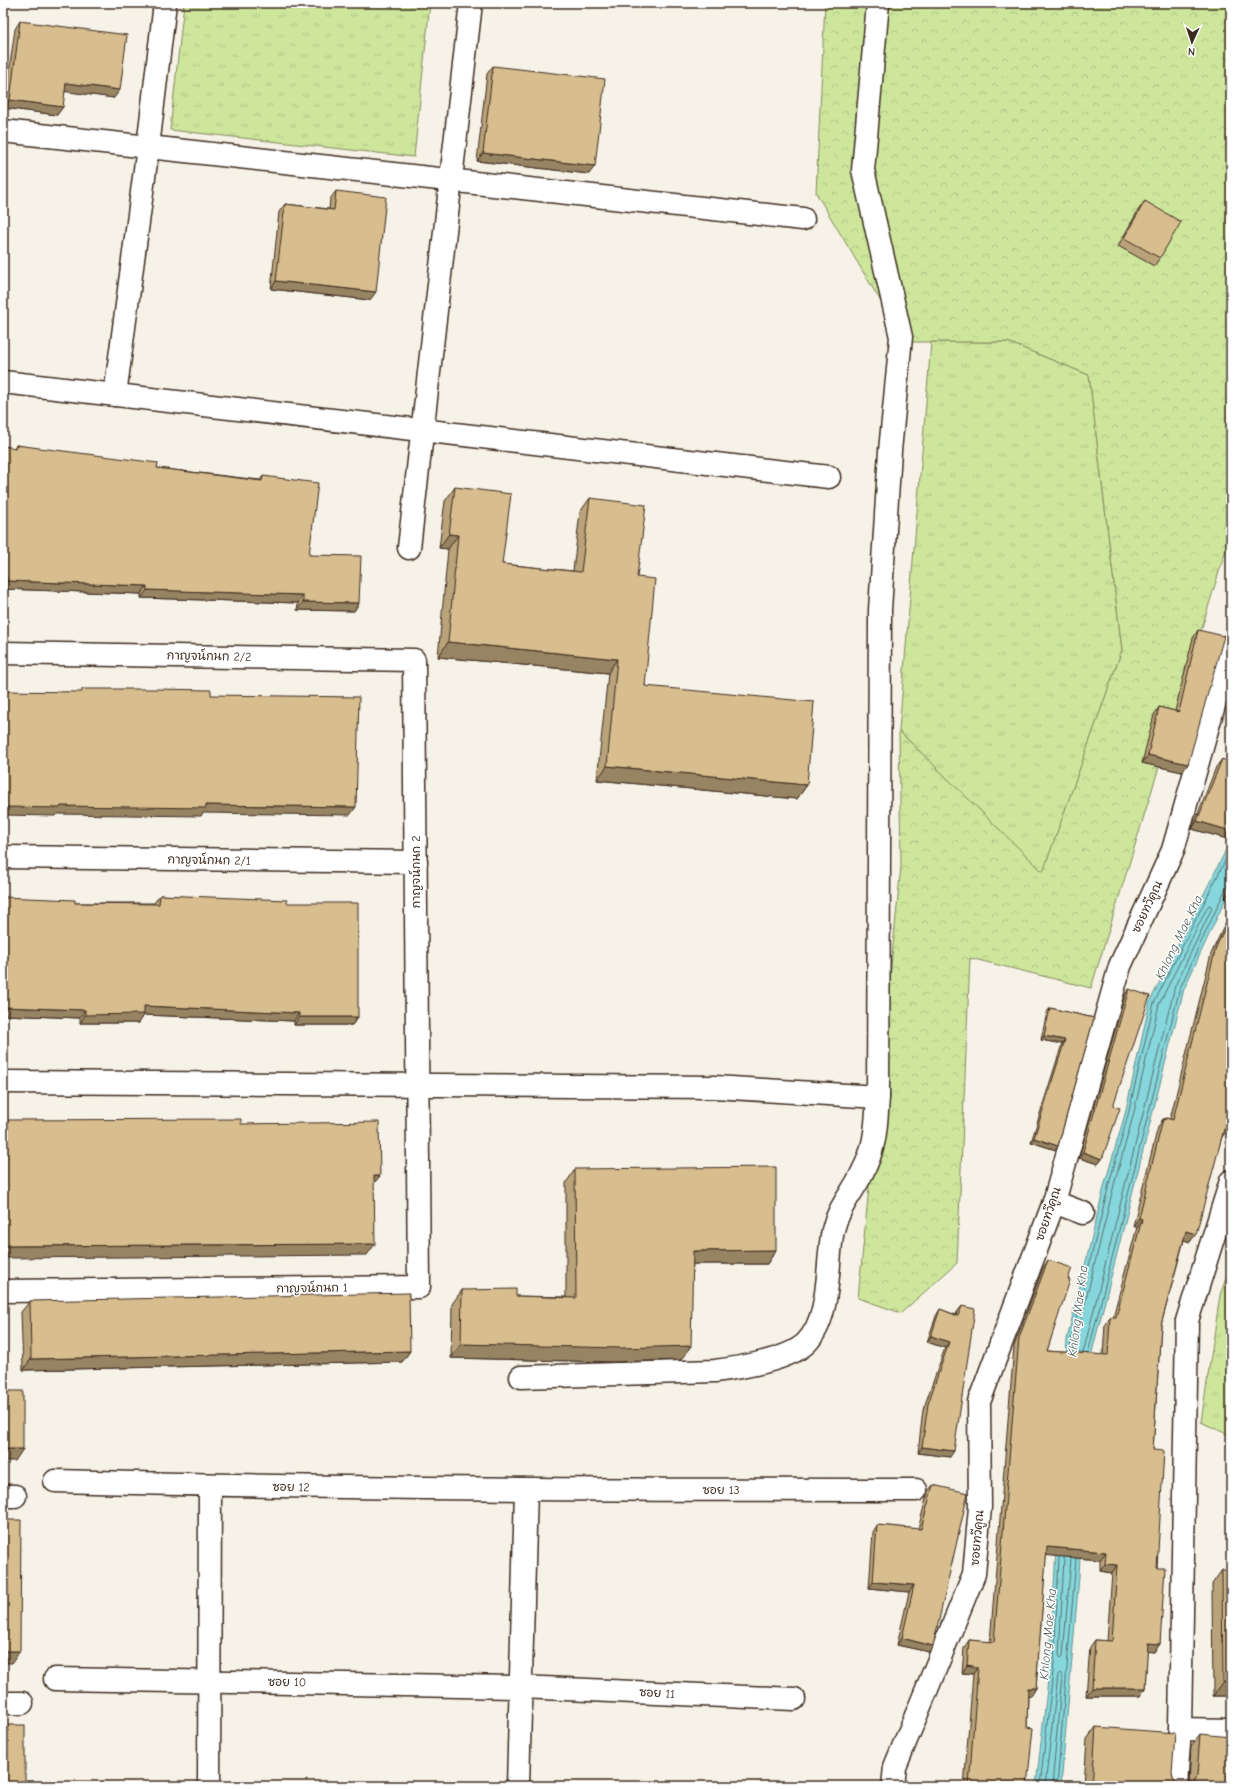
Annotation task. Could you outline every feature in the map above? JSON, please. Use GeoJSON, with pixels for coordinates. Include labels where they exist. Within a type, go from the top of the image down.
{"type":"FeatureCollection","features":[{"type":"Feature","properties":{"kind":"street"},"geometry":{"type":"LineString","coordinates":[[115,395],[148,147],[165,3]]}},
{"type":"Feature","properties":{"kind":"street"},"geometry":{"type":"LineString","coordinates":[[409,548],[471,3]]}},
{"type":"Feature","properties":{"kind":"street"},"geometry":{"type":"LineString","coordinates":[[521,1377],[715,1371],[746,1367],[790,1353],[806,1343],[816,1328],[822,1311],[833,1230],[838,1216],[863,1173],[875,1142],[878,1097],[880,610],[890,451],[901,336],[863,170],[878,3]]}},
{"type":"Feature","properties":{"kind":"street"},"geometry":{"type":"LineString","coordinates":[[3,131],[802,219]]}},
{"type":"Feature","properties":{"kind":"street"},"geometry":{"type":"LineString","coordinates":[[3,382],[829,477]]}},
{"type":"Feature","properties":{"kind":"street","name":"ซอยทวีคูณ"},"geometry":{"type":"LineString","coordinates":[[893,1786],[895,1767],[974,1574],[980,1507],[979,1402],[1054,1202],[1120,966],[1173,850],[1231,645]]}},
{"type":"Feature","properties":{"kind":"street","name":"กาญจน์กนก 2/2"},"geometry":{"type":"LineString","coordinates":[[3,652],[414,660]]}},
{"type":"Feature","properties":{"kind":"street","name":"กาญจน์กนก 2"},"geometry":{"type":"LineString","coordinates":[[414,660],[417,1085]]}},
{"type":"Feature","properties":{"kind":"street","name":"กาญจน์กนก 2/1"},"geometry":{"type":"LineString","coordinates":[[3,857],[416,862]]}},
{"type":"Feature","properties":{"kind":"street"},"geometry":{"type":"LineString","coordinates":[[3,1082],[714,1087],[878,1097]]}},
{"type":"Feature","properties":{"kind":"street","name":"กาญจน์กนก 1"},"geometry":{"type":"LineString","coordinates":[[3,1291],[419,1287],[417,1085]]}},
{"type":"Feature","properties":{"kind":"street"},"geometry":{"type":"LineString","coordinates":[[1176,1786],[1180,1729],[1187,1321],[1231,1181]]}},
{"type":"Feature","properties":{"kind":"street"},"geometry":{"type":"LineString","coordinates":[[1054,1202],[1083,1213]]}},
{"type":"Feature","properties":{"kind":"street","name":"ซอย 12"},"geometry":{"type":"LineString","coordinates":[[55,1482],[210,1486],[526,1490]]}},
{"type":"Feature","properties":{"kind":"street"},"geometry":{"type":"LineString","coordinates":[[209,1786],[210,1486]]}},
{"type":"Feature","properties":{"kind":"street"},"geometry":{"type":"LineString","coordinates":[[518,1786],[526,1490]]}},
{"type":"Feature","properties":{"kind":"street","name":"ซอย 13"},"geometry":{"type":"LineString","coordinates":[[526,1490],[916,1490]]}},
{"type":"Feature","properties":{"kind":"street","name":"ซอย 10"},"geometry":{"type":"LineString","coordinates":[[54,1679],[209,1680],[520,1687]]}},
{"type":"Feature","properties":{"kind":"street","name":"ซอย 11"},"geometry":{"type":"LineString","coordinates":[[520,1687],[794,1699]]}},
{"type":"Feature","properties":{"kind":"street"},"geometry":{"type":"LineString","coordinates":[[1180,1729],[1231,1730]]}},
{"type":"Feature","properties":{"kind":"green space"},"geometry":{"type":"Polygon","coordinates":[[[184,3],[430,3],[414,157],[170,130],[184,3]]]}},
{"type":"Feature","properties":{"kind":"green space"},"geometry":{"type":"Polygon","coordinates":[[[825,3],[1231,3],[1231,533],[1091,988],[970,958],[957,1263],[901,1313],[858,1298],[901,866],[899,731],[1043,872],[1122,650],[1089,375],[1008,342],[905,342],[816,193],[825,3]]]}},
{"type":"Feature","properties":{"kind":"green space"},"geometry":{"type":"Polygon","coordinates":[[[931,342],[1008,342],[1089,375],[1122,650],[1043,873],[899,731],[931,342]]]}},
{"type":"Feature","properties":{"kind":"green space"},"geometry":{"type":"Polygon","coordinates":[[[1231,1264],[1231,1436],[1201,1422],[1220,1295],[1231,1264]]]}},
{"type":"Feature","properties":{"kind":"water","name":"Khlong Mae Kha"},"geometry":{"type":"Polygon","coordinates":[[[1231,840],[1231,887],[1184,989],[1089,1364],[1079,1577],[1061,1786],[1036,1786],[1050,1662],[1067,1339],[1105,1183],[1125,1114],[1150,1001],[1231,840]]]}},
{"type":"Feature","properties":{"kind":"building"},"geometry":{"type":"Polygon","coordinates":[[[20,21],[127,35],[120,90],[66,83],[63,107],[10,100],[20,21]]]}},
{"type":"Feature","properties":{"kind":"building"},"geometry":{"type":"Polygon","coordinates":[[[493,66],[605,79],[595,166],[483,153],[493,66]]]}},
{"type":"Feature","properties":{"kind":"building"},"geometry":{"type":"Polygon","coordinates":[[[336,191],[386,197],[376,292],[276,281],[285,204],[334,210],[336,191]]]}},
{"type":"Feature","properties":{"kind":"building"},"geometry":{"type":"Polygon","coordinates":[[[1145,201],[1181,222],[1160,258],[1124,238],[1145,201]]]}},
{"type":"Feature","properties":{"kind":"building"},"geometry":{"type":"Polygon","coordinates":[[[16,445],[158,463],[157,468],[262,481],[263,476],[318,483],[309,555],[361,556],[359,603],[303,602],[303,595],[147,590],[147,586],[7,581],[7,577],[3,577],[3,446],[15,448],[16,445]]]}},
{"type":"Feature","properties":{"kind":"building"},"geometry":{"type":"Polygon","coordinates":[[[455,487],[511,494],[502,564],[581,572],[590,498],[646,505],[637,577],[655,579],[645,686],[814,702],[807,785],[607,766],[617,659],[448,642],[458,535],[449,534],[455,487]]]}},
{"type":"Feature","properties":{"kind":"building"},"geometry":{"type":"Polygon","coordinates":[[[1198,630],[1224,636],[1188,764],[1148,755],[1159,707],[1179,712],[1198,630]]]}},
{"type":"Feature","properties":{"kind":"building"},"geometry":{"type":"Polygon","coordinates":[[[82,689],[211,690],[211,695],[359,697],[356,807],[206,805],[206,808],[61,806],[60,808],[3,807],[3,691],[82,692],[82,689]]]}},
{"type":"Feature","properties":{"kind":"building"},"geometry":{"type":"Polygon","coordinates":[[[1222,759],[1231,763],[1231,831],[1197,821],[1222,759]]]}},
{"type":"Feature","properties":{"kind":"building"},"geometry":{"type":"Polygon","coordinates":[[[160,895],[287,900],[287,903],[358,903],[358,1017],[299,1017],[299,1013],[144,1006],[144,1014],[85,1015],[85,1010],[3,1007],[3,897],[75,900],[75,903],[159,904],[160,895]]]}},
{"type":"Feature","properties":{"kind":"building"},"geometry":{"type":"Polygon","coordinates":[[[1231,915],[1231,1116],[1228,1130],[1224,1129],[1196,1234],[1186,1231],[1161,1325],[1153,1450],[1164,1451],[1157,1568],[1165,1568],[1160,1644],[1148,1643],[1145,1688],[1092,1688],[1095,1640],[1112,1641],[1117,1565],[1105,1564],[1106,1552],[1047,1547],[1036,1688],[1028,1688],[1027,1727],[1033,1728],[1027,1786],[969,1786],[978,1667],[967,1665],[969,1640],[994,1642],[1019,1338],[1048,1260],[1072,1268],[1068,1279],[1070,1280],[1047,1351],[1108,1355],[1110,1317],[1116,1317],[1142,1219],[1139,1218],[1163,1119],[1165,1120],[1166,1118],[1173,1120],[1216,947],[1231,915]]]}},
{"type":"Feature","properties":{"kind":"building"},"geometry":{"type":"Polygon","coordinates":[[[1129,989],[1150,996],[1113,1106],[1120,1108],[1102,1159],[1083,1152],[1129,989]]]}},
{"type":"Feature","properties":{"kind":"building"},"geometry":{"type":"Polygon","coordinates":[[[1050,1008],[1094,1018],[1058,1146],[1034,1138],[1065,1040],[1044,1036],[1050,1008]]]}},
{"type":"Feature","properties":{"kind":"building"},"geometry":{"type":"Polygon","coordinates":[[[241,1119],[241,1124],[379,1122],[380,1176],[374,1176],[375,1244],[3,1246],[3,1120],[241,1119]]]}},
{"type":"Feature","properties":{"kind":"building"},"geometry":{"type":"Polygon","coordinates":[[[776,1167],[776,1250],[693,1251],[691,1346],[621,1348],[461,1344],[462,1290],[516,1289],[516,1296],[576,1298],[575,1169],[776,1167]]]}},
{"type":"Feature","properties":{"kind":"building"},"geometry":{"type":"Polygon","coordinates":[[[409,1293],[410,1351],[31,1359],[30,1301],[409,1293]]]}},
{"type":"Feature","properties":{"kind":"building"},"geometry":{"type":"Polygon","coordinates":[[[962,1306],[975,1309],[954,1451],[922,1447],[928,1404],[949,1342],[931,1336],[940,1309],[958,1316],[962,1306]]]}},
{"type":"Feature","properties":{"kind":"building"},"geometry":{"type":"Polygon","coordinates":[[[3,1391],[23,1391],[23,1449],[3,1449],[3,1391]]]}},
{"type":"Feature","properties":{"kind":"building"},"geometry":{"type":"Polygon","coordinates":[[[933,1485],[968,1493],[933,1646],[902,1638],[914,1585],[873,1582],[877,1525],[921,1529],[933,1485]]]}},
{"type":"Feature","properties":{"kind":"building"},"geometry":{"type":"Polygon","coordinates":[[[3,1520],[21,1520],[20,1651],[3,1651],[3,1520]]]}},
{"type":"Feature","properties":{"kind":"building"},"geometry":{"type":"Polygon","coordinates":[[[1222,1570],[1231,1570],[1231,1682],[1223,1682],[1222,1570]]]}},
{"type":"Feature","properties":{"kind":"building"},"geometry":{"type":"Polygon","coordinates":[[[3,1725],[25,1725],[25,1783],[3,1783],[3,1725]]]}},
{"type":"Feature","properties":{"kind":"building"},"geometry":{"type":"Polygon","coordinates":[[[1096,1727],[1175,1733],[1172,1774],[1173,1779],[1177,1784],[1182,1786],[1092,1786],[1096,1727]]]}},
{"type":"Feature","properties":{"kind":"building"},"geometry":{"type":"Polygon","coordinates":[[[1200,1734],[1231,1737],[1231,1786],[1185,1786],[1190,1785],[1195,1781],[1197,1775],[1200,1734]]]}}]}
